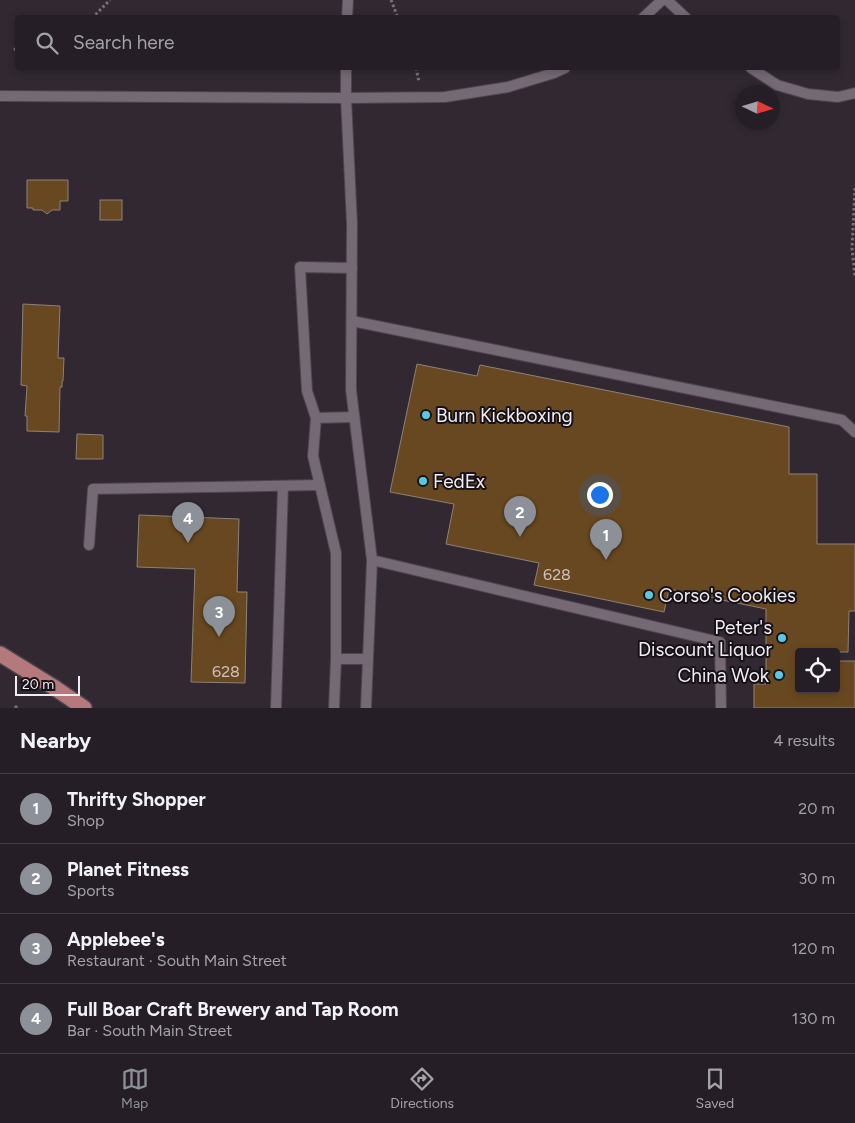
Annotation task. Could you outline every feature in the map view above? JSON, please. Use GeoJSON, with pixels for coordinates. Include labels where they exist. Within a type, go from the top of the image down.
{"type":"FeatureCollection","features":[{"type":"Feature","properties":{"kind":"main road"},"geometry":{"type":"LineString","coordinates":[[0,654],[84,708]]}},
{"type":"Feature","properties":{"kind":"lane"},"geometry":{"type":"LineString","coordinates":[[347,15],[348,0]]}},
{"type":"Feature","properties":{"kind":"lane"},"geometry":{"type":"LineString","coordinates":[[646,15],[662,0]]}},
{"type":"Feature","properties":{"kind":"lane"},"geometry":{"type":"LineString","coordinates":[[667,0],[683,15]]}},
{"type":"Feature","properties":{"kind":"lane"},"geometry":{"type":"LineString","coordinates":[[346,70],[352,224],[351,390],[372,560],[366,708]]}},
{"type":"Feature","properties":{"kind":"lane"},"geometry":{"type":"LineString","coordinates":[[0,96],[445,97],[508,87],[560,70]]}},
{"type":"Feature","properties":{"kind":"lane"},"geometry":{"type":"LineString","coordinates":[[753,70],[777,85],[808,94],[838,97],[855,93]]}},
{"type":"Feature","properties":{"kind":"lane"},"geometry":{"type":"LineString","coordinates":[[334,708],[336,553],[312,456],[316,418],[307,391],[300,267],[352,268]]}},
{"type":"Feature","properties":{"kind":"lane"},"geometry":{"type":"LineString","coordinates":[[352,321],[842,420],[855,432]]}},
{"type":"Feature","properties":{"kind":"lane"},"geometry":{"type":"LineString","coordinates":[[316,418],[354,417]]}},
{"type":"Feature","properties":{"kind":"lane"},"geometry":{"type":"LineString","coordinates":[[89,545],[93,489],[320,485]]}},
{"type":"Feature","properties":{"kind":"lane"},"geometry":{"type":"LineString","coordinates":[[276,708],[283,486]]}},
{"type":"Feature","properties":{"kind":"lane"},"geometry":{"type":"LineString","coordinates":[[372,560],[720,642],[721,708]]}},
{"type":"Feature","properties":{"kind":"lane"},"geometry":{"type":"LineString","coordinates":[[336,659],[368,658]]}},
{"type":"Feature","properties":{"kind":"path"},"geometry":{"type":"LineString","coordinates":[[95,15],[110,0]]}},
{"type":"Feature","properties":{"kind":"path"},"geometry":{"type":"LineString","coordinates":[[391,0],[397,15]]}},
{"type":"Feature","properties":{"kind":"path"},"geometry":{"type":"LineString","coordinates":[[855,188],[852,248],[855,277]]}},
{"type":"Feature","properties":{"kind":"building"},"geometry":{"type":"Polygon","coordinates":[[[27,180],[68,180],[68,201],[60,201],[60,210],[52,210],[47,214],[42,210],[27,208],[27,180]]]}},
{"type":"Feature","properties":{"kind":"building"},"geometry":{"type":"Polygon","coordinates":[[[100,200],[122,200],[122,220],[100,220],[100,200]]]}},
{"type":"Feature","properties":{"kind":"building"},"geometry":{"type":"Polygon","coordinates":[[[23,304],[60,306],[58,358],[64,358],[63,381],[62,387],[60,387],[59,432],[27,431],[27,416],[25,416],[27,386],[21,385],[23,304]]]}},
{"type":"Feature","properties":{"kind":"building"},"geometry":{"type":"Polygon","coordinates":[[[417,364],[477,376],[480,365],[789,427],[789,474],[817,474],[817,544],[855,544],[855,611],[849,611],[848,652],[840,652],[840,648],[795,648],[795,693],[840,693],[840,661],[855,661],[855,708],[754,708],[754,684],[766,684],[766,609],[669,589],[664,612],[534,585],[539,563],[446,544],[454,504],[390,492],[417,364]]]}},
{"type":"Feature","properties":{"kind":"building"},"geometry":{"type":"Polygon","coordinates":[[[77,434],[103,435],[103,459],[76,459],[77,434]]]}},
{"type":"Feature","properties":{"kind":"building"},"geometry":{"type":"Polygon","coordinates":[[[139,515],[239,519],[237,592],[247,592],[245,683],[191,682],[195,569],[137,567],[139,515]]]}},
{"type":"Feature","properties":{"kind":"place","name":"Burn Kickboxing"},"geometry":{"type":"Point","coordinates":[426,415]}},
{"type":"Feature","properties":{"kind":"place","name":"FedEx"},"geometry":{"type":"Point","coordinates":[423,481]}},
{"type":"Feature","properties":{"kind":"place","name":"Planet Fitness"},"geometry":{"type":"Point","coordinates":[520,537]}},
{"type":"Feature","properties":{"kind":"place","name":"Full Boar Craft Brewery and Tap Room"},"geometry":{"type":"Point","coordinates":[188,543]}},
{"type":"Feature","properties":{"kind":"place","name":"Thrifty Shopper"},"geometry":{"type":"Point","coordinates":[606,560]}},
{"type":"Feature","properties":{"kind":"place","name":"Corso's Cookies"},"geometry":{"type":"Point","coordinates":[649,595]}},
{"type":"Feature","properties":{"kind":"place","name":"Applebee's"},"geometry":{"type":"Point","coordinates":[219,637]}},
{"type":"Feature","properties":{"kind":"place","name":"Peter's Discount Liquor"},"geometry":{"type":"Point","coordinates":[782,638]}},
{"type":"Feature","properties":{"kind":"place","name":"China Wok"},"geometry":{"type":"Point","coordinates":[779,675]}}]}
